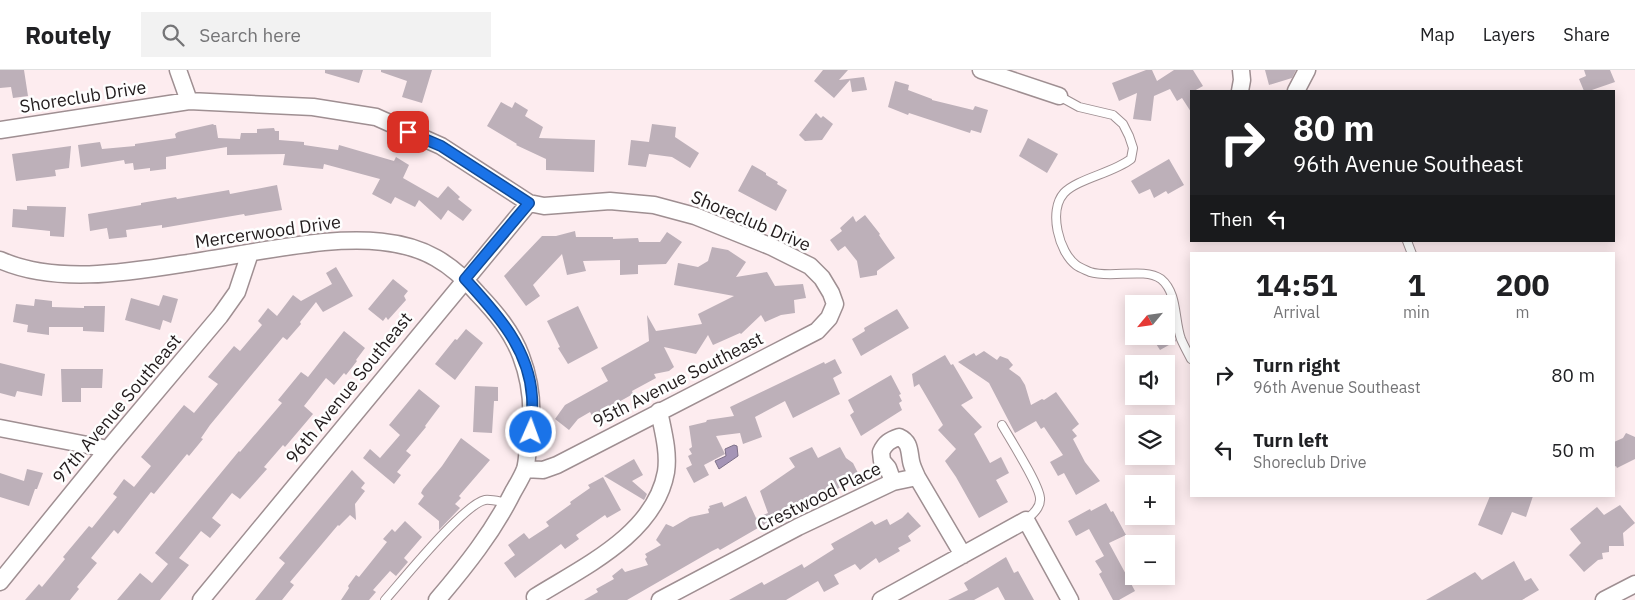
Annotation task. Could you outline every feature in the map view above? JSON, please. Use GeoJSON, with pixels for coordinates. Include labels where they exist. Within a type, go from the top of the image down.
{"type":"FeatureCollection","features":[{"type":"Feature","properties":{"kind":"street"},"geometry":{"type":"LineString","coordinates":[[178,70],[189,100]]}},
{"type":"Feature","properties":{"kind":"street"},"geometry":{"type":"LineString","coordinates":[[981,70],[1059,96]]}},
{"type":"Feature","properties":{"kind":"street"},"geometry":{"type":"LineString","coordinates":[[1240,90],[1241,70]]}},
{"type":"Feature","properties":{"kind":"street"},"geometry":{"type":"LineString","coordinates":[[1297,90],[1307,70]]}},
{"type":"Feature","properties":{"kind":"street","name":"Shoreclub Drive"},"geometry":{"type":"LineString","coordinates":[[0,130],[189,100],[313,107],[376,118],[441,146],[529,203],[544,206],[610,201],[654,205],[695,216],[772,247],[810,266],[822,278],[835,304]]}},
{"type":"Feature","properties":{"kind":"street","name":"96th Avenue Southeast"},"geometry":{"type":"LineString","coordinates":[[201,600],[529,203]]}},
{"type":"Feature","properties":{"kind":"street","name":"Mercerwood Drive"},"geometry":{"type":"LineString","coordinates":[[0,260],[41,271],[77,275],[130,272],[292,245],[355,240],[385,242],[409,248],[436,258],[465,279],[496,313],[515,341],[522,358],[532,397],[531,432],[525,469],[508,503],[463,570],[437,600]]}},
{"type":"Feature","properties":{"kind":"street","name":"97th Avenue Southeast"},"geometry":{"type":"LineString","coordinates":[[0,582],[108,449],[220,316],[237,292],[250,253]]}},
{"type":"Feature","properties":{"kind":"street","name":"95th Avenue Southeast"},"geometry":{"type":"LineString","coordinates":[[525,469],[543,470],[557,465],[817,331],[829,318],[835,304]]}},
{"type":"Feature","properties":{"kind":"street"},"geometry":{"type":"LineString","coordinates":[[535,598],[607,552],[631,534],[646,516],[658,495],[666,472],[667,450],[659,412]]}},
{"type":"Feature","properties":{"kind":"street"},"geometry":{"type":"LineString","coordinates":[[0,428],[108,449]]}},
{"type":"Feature","properties":{"kind":"street"},"geometry":{"type":"LineString","coordinates":[[893,482],[888,468],[882,461],[881,452],[884,445],[890,440],[899,437],[905,440],[910,448],[911,463],[917,477],[963,555]]}},
{"type":"Feature","properties":{"kind":"street","name":"Crestwood Place"},"geometry":{"type":"LineString","coordinates":[[660,600],[798,527],[893,482],[917,477]]}},
{"type":"Feature","properties":{"kind":"street"},"geometry":{"type":"LineString","coordinates":[[881,600],[1026,520],[1070,600]]}},
{"type":"Feature","properties":{"kind":"street"},"geometry":{"type":"LineString","coordinates":[[1604,600],[1635,584]]}},
{"type":"Feature","properties":{"kind":"lane"},"geometry":{"type":"LineString","coordinates":[[1059,96],[1079,107],[1113,114],[1123,124],[1133,148],[1131,159],[1121,167],[1077,185],[1065,192],[1060,200],[1056,214],[1059,240],[1065,253],[1077,266],[1091,272],[1104,275],[1149,274],[1160,279],[1168,287],[1172,295],[1181,338],[1190,357]]}},
{"type":"Feature","properties":{"kind":"lane"},"geometry":{"type":"LineString","coordinates":[[1002,424],[1036,486],[1040,498],[1039,505],[1034,513],[1026,520]]}},
{"type":"Feature","properties":{"kind":"lane"},"geometry":{"type":"LineString","coordinates":[[385,600],[429,550],[477,503],[486,500],[508,503]]}},
{"type":"Feature","properties":{"kind":"shaded area"},"geometry":{"type":"Polygon","coordinates":[[[734,445],[737,446],[738,456],[719,469],[715,461],[726,456],[725,449],[734,445]]]}},
{"type":"Feature","properties":{"kind":"building"},"geometry":{"type":"Polygon","coordinates":[[[0,70],[24,70],[28,96],[13,98],[11,87],[0,88],[0,70]]]}},
{"type":"Feature","properties":{"kind":"building"},"geometry":{"type":"Polygon","coordinates":[[[325,70],[363,70],[359,83],[325,73],[325,70]]]}},
{"type":"Feature","properties":{"kind":"building"},"geometry":{"type":"Polygon","coordinates":[[[381,70],[432,70],[422,103],[402,97],[407,81],[381,72],[381,70]]]}},
{"type":"Feature","properties":{"kind":"building"},"geometry":{"type":"Polygon","coordinates":[[[823,70],[848,70],[839,80],[864,77],[867,90],[852,92],[850,80],[834,98],[814,81],[823,70]]]}},
{"type":"Feature","properties":{"kind":"building"},"geometry":{"type":"Polygon","coordinates":[[[1146,70],[1152,70],[1157,81],[1174,70],[1193,70],[1203,86],[1196,90],[1190,90],[1190,110],[1182,98],[1177,101],[1170,89],[1154,96],[1151,121],[1133,119],[1137,93],[1119,101],[1112,83],[1146,70]]]}},
{"type":"Feature","properties":{"kind":"building"},"geometry":{"type":"Polygon","coordinates":[[[1265,70],[1296,70],[1292,78],[1269,85],[1265,70]]]}},
{"type":"Feature","properties":{"kind":"building"},"geometry":{"type":"Polygon","coordinates":[[[1584,70],[1610,70],[1615,82],[1592,90],[1584,90],[1579,79],[1586,76],[1584,70]]]}},
{"type":"Feature","properties":{"kind":"building"},"geometry":{"type":"Polygon","coordinates":[[[895,81],[909,85],[908,90],[932,100],[973,110],[975,106],[988,110],[981,133],[971,130],[970,133],[909,113],[908,115],[888,107],[895,81]]]}},
{"type":"Feature","properties":{"kind":"building"},"geometry":{"type":"Polygon","coordinates":[[[501,102],[512,108],[515,102],[528,110],[525,116],[543,127],[539,138],[595,140],[594,172],[546,170],[546,159],[516,145],[487,126],[501,102]]]}},
{"type":"Feature","properties":{"kind":"building"},"geometry":{"type":"Polygon","coordinates":[[[816,113],[833,124],[822,140],[805,141],[799,135],[816,113]]]}},
{"type":"Feature","properties":{"kind":"building"},"geometry":{"type":"Polygon","coordinates":[[[213,124],[216,125],[218,138],[240,139],[241,133],[257,133],[257,129],[274,128],[275,131],[279,131],[279,140],[304,142],[304,145],[338,150],[339,145],[394,161],[396,157],[409,165],[403,178],[438,198],[448,186],[460,197],[458,199],[472,210],[463,221],[448,210],[441,220],[419,200],[415,207],[395,197],[391,204],[372,194],[380,179],[324,164],[323,169],[283,165],[285,154],[227,155],[227,147],[166,157],[166,169],[134,170],[133,163],[125,164],[124,160],[81,167],[78,145],[100,142],[102,149],[135,146],[135,144],[176,138],[175,134],[178,132],[213,124]]]}},
{"type":"Feature","properties":{"kind":"building"},"geometry":{"type":"Polygon","coordinates":[[[652,124],[676,127],[675,137],[699,153],[690,168],[672,157],[649,154],[646,167],[628,165],[631,140],[649,142],[652,124]]]}},
{"type":"Feature","properties":{"kind":"building"},"geometry":{"type":"Polygon","coordinates":[[[1028,138],[1058,154],[1047,173],[1019,156],[1028,138]]]}},
{"type":"Feature","properties":{"kind":"building"},"geometry":{"type":"Polygon","coordinates":[[[71,146],[69,168],[55,170],[56,176],[16,181],[12,154],[71,146]]]}},
{"type":"Feature","properties":{"kind":"building"},"geometry":{"type":"Polygon","coordinates":[[[1169,159],[1184,185],[1168,194],[1166,191],[1154,198],[1150,189],[1139,194],[1131,181],[1169,159]]]}},
{"type":"Feature","properties":{"kind":"building"},"geometry":{"type":"Polygon","coordinates":[[[752,165],[766,173],[766,175],[778,182],[777,184],[787,190],[776,211],[738,191],[752,165]]]}},
{"type":"Feature","properties":{"kind":"building"},"geometry":{"type":"Polygon","coordinates":[[[277,185],[282,210],[245,216],[244,214],[162,228],[162,225],[126,230],[127,237],[109,239],[107,228],[90,231],[88,214],[176,197],[177,199],[229,190],[230,194],[277,185]]]}},
{"type":"Feature","properties":{"kind":"building"},"geometry":{"type":"Polygon","coordinates":[[[27,206],[66,207],[64,237],[50,236],[50,231],[12,227],[13,209],[27,210],[27,206]]]}},
{"type":"Feature","properties":{"kind":"building"},"geometry":{"type":"Polygon","coordinates":[[[865,215],[895,258],[877,271],[877,275],[860,278],[857,261],[845,246],[838,251],[830,240],[842,231],[840,228],[853,216],[856,222],[865,215]]]}},
{"type":"Feature","properties":{"kind":"building"},"geometry":{"type":"Polygon","coordinates":[[[575,231],[576,237],[638,238],[639,242],[660,242],[667,232],[682,242],[666,264],[638,265],[638,274],[620,275],[620,260],[583,261],[586,271],[567,275],[562,254],[533,285],[540,296],[526,306],[504,276],[542,236],[556,236],[575,231]]]}},
{"type":"Feature","properties":{"kind":"building"},"geometry":{"type":"Polygon","coordinates":[[[712,247],[728,250],[746,262],[736,277],[767,272],[775,286],[803,284],[806,298],[794,300],[795,313],[781,315],[765,322],[761,315],[741,334],[713,345],[708,335],[696,354],[664,347],[674,367],[669,371],[654,374],[656,378],[632,391],[633,394],[608,408],[611,414],[596,423],[590,412],[578,419],[569,430],[555,419],[565,405],[608,381],[601,368],[649,341],[647,315],[656,331],[702,324],[698,314],[734,296],[674,285],[678,263],[698,267],[708,261],[712,247]]]}},
{"type":"Feature","properties":{"kind":"building"},"geometry":{"type":"Polygon","coordinates":[[[336,267],[353,296],[323,312],[316,302],[287,340],[283,337],[210,425],[201,438],[203,439],[189,456],[187,454],[154,494],[151,492],[118,534],[114,530],[91,558],[97,563],[77,587],[79,589],[70,600],[25,600],[39,584],[42,587],[65,559],[63,557],[89,526],[92,528],[117,497],[113,494],[124,479],[134,487],[151,466],[141,457],[184,405],[194,413],[218,384],[208,377],[234,346],[240,351],[262,325],[258,321],[268,308],[277,316],[293,295],[301,301],[332,284],[326,273],[336,267]]]}},
{"type":"Feature","properties":{"kind":"building"},"geometry":{"type":"Polygon","coordinates":[[[393,279],[408,291],[404,296],[406,300],[388,320],[386,317],[383,321],[368,309],[393,279]]]}},
{"type":"Feature","properties":{"kind":"building"},"geometry":{"type":"Polygon","coordinates":[[[163,295],[178,299],[171,323],[163,320],[160,330],[125,320],[131,298],[159,306],[163,295]]]}},
{"type":"Feature","properties":{"kind":"building"},"geometry":{"type":"Polygon","coordinates":[[[35,299],[52,301],[52,307],[84,308],[84,306],[105,306],[104,332],[83,331],[83,327],[49,327],[49,335],[27,332],[28,325],[13,322],[16,304],[34,306],[35,299]]]}},
{"type":"Feature","properties":{"kind":"building"},"geometry":{"type":"Polygon","coordinates":[[[578,306],[598,348],[568,364],[558,348],[560,347],[547,321],[578,306]]]}},
{"type":"Feature","properties":{"kind":"building"},"geometry":{"type":"Polygon","coordinates":[[[897,309],[909,328],[861,356],[852,339],[865,331],[864,328],[897,309]]]}},
{"type":"Feature","properties":{"kind":"building"},"geometry":{"type":"Polygon","coordinates":[[[466,329],[483,343],[455,380],[435,364],[455,339],[457,340],[466,329]]]}},
{"type":"Feature","properties":{"kind":"building"},"geometry":{"type":"Polygon","coordinates":[[[344,331],[365,348],[357,361],[346,375],[344,373],[334,385],[326,378],[304,406],[313,414],[285,447],[283,445],[264,467],[267,469],[240,499],[232,493],[212,518],[221,525],[210,538],[201,531],[179,558],[189,565],[160,600],[117,600],[140,573],[152,583],[168,564],[155,553],[239,451],[282,403],[278,400],[301,372],[308,377],[344,331]]]}},
{"type":"Feature","properties":{"kind":"building"},"geometry":{"type":"Polygon","coordinates":[[[1157,345],[1169,345],[1160,350],[1157,345]]]}},
{"type":"Feature","properties":{"kind":"building"},"geometry":{"type":"Polygon","coordinates":[[[984,351],[997,360],[1000,356],[1008,359],[1013,365],[1009,369],[1020,377],[1025,385],[1031,405],[1042,399],[1044,400],[1056,392],[1079,424],[1072,430],[1077,436],[1073,439],[1085,462],[1100,481],[1076,495],[1064,473],[1058,476],[1050,462],[1063,455],[1044,427],[1041,429],[1036,421],[1015,433],[989,383],[958,362],[974,353],[976,356],[984,351]]]}},
{"type":"Feature","properties":{"kind":"building"},"geometry":{"type":"Polygon","coordinates":[[[945,355],[951,365],[953,364],[973,398],[961,405],[982,427],[974,434],[990,463],[1001,457],[1009,473],[996,480],[1008,502],[979,518],[945,461],[956,449],[938,430],[943,425],[919,384],[914,387],[912,374],[945,355]]]}},
{"type":"Feature","properties":{"kind":"building"},"geometry":{"type":"Polygon","coordinates":[[[835,359],[842,373],[833,378],[840,394],[793,418],[785,401],[755,417],[762,437],[743,444],[740,433],[716,436],[725,454],[704,465],[709,475],[694,483],[686,468],[692,465],[688,456],[692,454],[689,449],[692,447],[689,426],[706,422],[707,420],[734,416],[730,407],[824,362],[825,364],[835,359]]]}},
{"type":"Feature","properties":{"kind":"building"},"geometry":{"type":"Polygon","coordinates":[[[0,363],[45,374],[42,396],[17,391],[15,397],[0,393],[0,363]]]}},
{"type":"Feature","properties":{"kind":"building"},"geometry":{"type":"Polygon","coordinates":[[[61,369],[103,369],[102,388],[81,388],[81,402],[62,402],[61,369]]]}},
{"type":"Feature","properties":{"kind":"building"},"geometry":{"type":"Polygon","coordinates":[[[891,375],[901,394],[899,395],[902,401],[899,403],[902,410],[861,436],[850,415],[854,412],[848,400],[891,375]]]}},
{"type":"Feature","properties":{"kind":"building"},"geometry":{"type":"Polygon","coordinates":[[[475,386],[498,387],[498,401],[494,401],[492,433],[473,432],[475,386]]]}},
{"type":"Feature","properties":{"kind":"building"},"geometry":{"type":"Polygon","coordinates":[[[419,389],[440,406],[406,451],[411,455],[397,472],[401,475],[394,484],[363,458],[370,449],[380,458],[400,435],[389,425],[419,389]]]}},
{"type":"Feature","properties":{"kind":"building"},"geometry":{"type":"Polygon","coordinates":[[[1626,433],[1635,437],[1635,459],[1617,468],[1615,466],[1615,442],[1623,438],[1626,433]]]}},
{"type":"Feature","properties":{"kind":"building"},"geometry":{"type":"Polygon","coordinates":[[[461,438],[490,460],[459,496],[461,498],[455,504],[460,508],[439,530],[439,521],[418,504],[424,496],[421,493],[423,489],[461,438]]]}},
{"type":"Feature","properties":{"kind":"building"},"geometry":{"type":"Polygon","coordinates":[[[812,447],[818,458],[840,447],[846,458],[853,463],[858,473],[849,479],[851,482],[793,512],[791,509],[720,550],[718,548],[712,551],[627,600],[584,600],[598,592],[596,589],[614,579],[612,576],[622,568],[625,572],[648,565],[645,554],[661,545],[656,540],[666,524],[673,527],[690,517],[709,513],[709,506],[722,502],[724,507],[746,496],[756,518],[768,513],[760,491],[795,467],[789,458],[812,447]]]}},
{"type":"Feature","properties":{"kind":"building"},"geometry":{"type":"Polygon","coordinates":[[[634,459],[643,475],[632,481],[647,494],[644,500],[604,476],[634,459]]]}},
{"type":"Feature","properties":{"kind":"building"},"geometry":{"type":"Polygon","coordinates":[[[27,469],[43,473],[29,506],[0,497],[0,473],[24,481],[27,469]]]}},
{"type":"Feature","properties":{"kind":"building"},"geometry":{"type":"Polygon","coordinates":[[[352,470],[365,483],[361,488],[365,491],[355,504],[356,520],[350,515],[338,525],[290,582],[294,585],[282,600],[255,600],[285,563],[279,558],[352,470]]]}},
{"type":"Feature","properties":{"kind":"building"},"geometry":{"type":"Polygon","coordinates":[[[603,477],[621,510],[607,518],[605,515],[576,535],[579,539],[565,549],[561,544],[515,578],[504,563],[515,555],[508,545],[524,533],[529,539],[549,526],[546,522],[590,488],[588,485],[603,477]]]}},
{"type":"Feature","properties":{"kind":"building"},"geometry":{"type":"Polygon","coordinates":[[[1490,497],[1533,497],[1526,517],[1512,512],[1502,535],[1478,525],[1490,497]]]}},
{"type":"Feature","properties":{"kind":"building"},"geometry":{"type":"Polygon","coordinates":[[[1106,503],[1111,512],[1113,511],[1126,535],[1109,543],[1125,573],[1125,585],[1132,585],[1135,591],[1119,600],[1113,600],[1099,574],[1102,572],[1095,561],[1104,556],[1089,529],[1076,536],[1068,521],[1090,509],[1091,511],[1106,503]]]}},
{"type":"Feature","properties":{"kind":"building"},"geometry":{"type":"Polygon","coordinates":[[[1620,505],[1635,523],[1623,533],[1624,546],[1609,546],[1609,552],[1602,553],[1603,559],[1598,560],[1584,572],[1569,555],[1581,543],[1570,529],[1597,507],[1604,515],[1620,505]]]}},
{"type":"Feature","properties":{"kind":"building"},"geometry":{"type":"Polygon","coordinates":[[[908,512],[921,526],[908,536],[911,541],[898,548],[900,551],[879,563],[876,558],[860,570],[855,564],[834,575],[839,584],[824,592],[818,581],[786,600],[729,600],[762,582],[764,585],[802,564],[804,568],[834,549],[831,544],[872,521],[875,525],[887,519],[890,525],[908,512]]]}},
{"type":"Feature","properties":{"kind":"building"},"geometry":{"type":"Polygon","coordinates":[[[405,521],[422,537],[404,558],[408,562],[396,576],[390,571],[373,590],[376,592],[369,600],[341,600],[356,575],[359,577],[387,542],[383,539],[392,529],[395,532],[405,521]]]}},
{"type":"Feature","properties":{"kind":"building"},"geometry":{"type":"Polygon","coordinates":[[[1006,557],[1014,573],[1018,571],[1034,600],[1005,600],[998,587],[974,600],[948,600],[968,590],[964,583],[1006,557]]]}},
{"type":"Feature","properties":{"kind":"building"},"geometry":{"type":"Polygon","coordinates":[[[1514,561],[1525,581],[1531,578],[1539,590],[1522,600],[1426,600],[1475,572],[1482,580],[1514,561]]]}},
{"type":"Feature","properties":{"kind":"route"},"geometry":{"type":"LineString","coordinates":[[408,132],[441,146],[529,203],[465,279],[496,313],[515,341],[528,376],[532,397],[531,432]]}}]}
